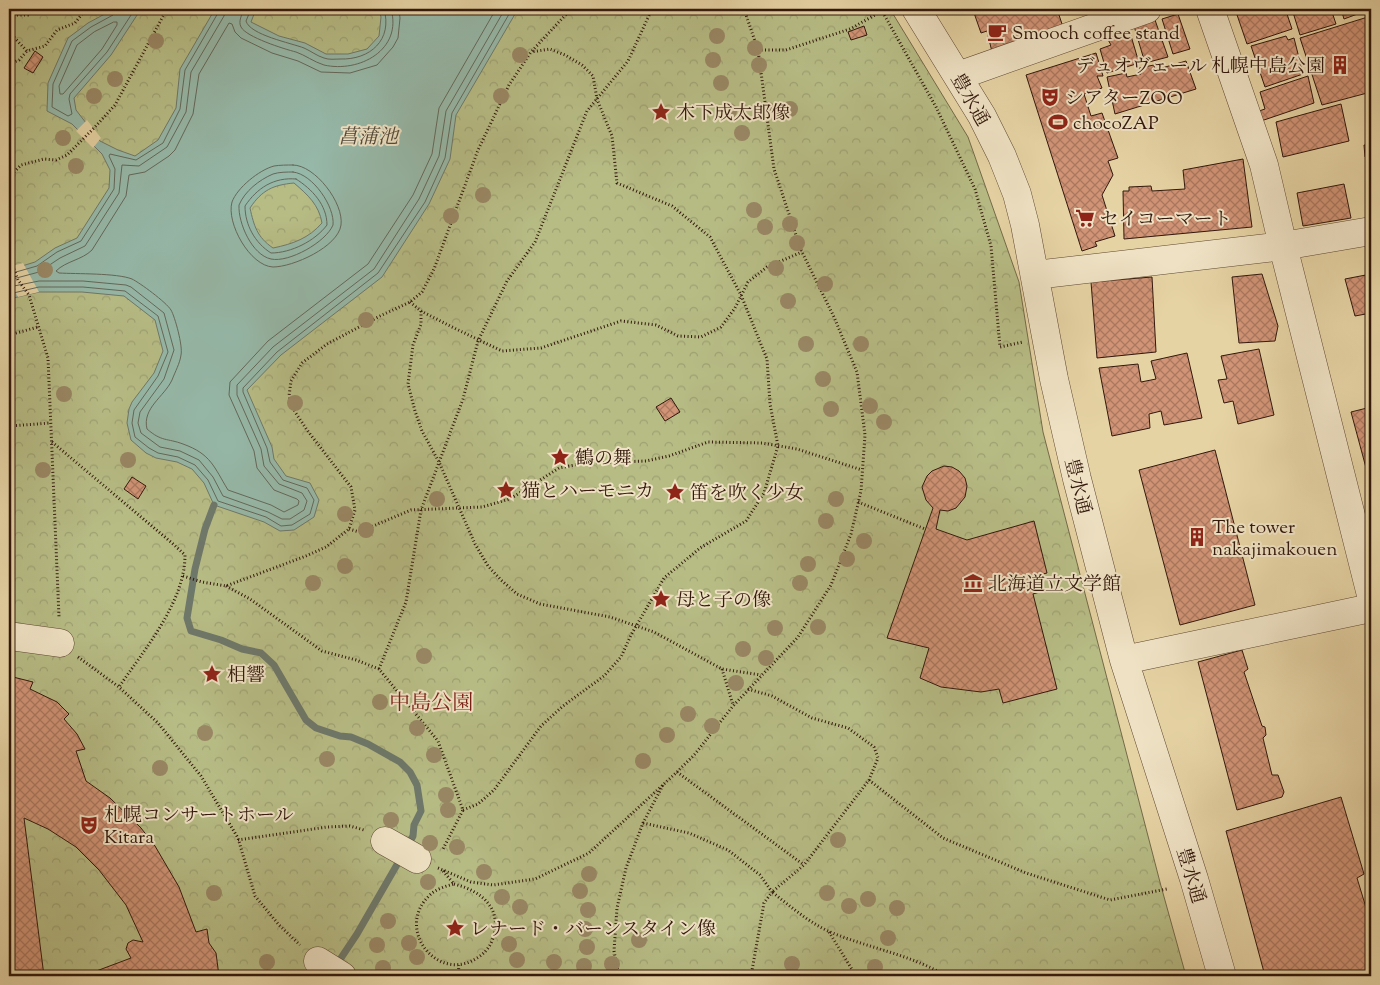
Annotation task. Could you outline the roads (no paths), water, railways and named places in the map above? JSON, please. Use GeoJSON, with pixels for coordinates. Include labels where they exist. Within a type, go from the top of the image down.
{"type":"FeatureCollection","features":[{"type":"Feature","properties":{"kind":"street","name":"豊水通"},"geometry":{"type":"LineString","coordinates":[[916,9],[982,116],[1002,156],[1023,217],[1036,275],[1054,379],[1077,479],[1124,660],[1194,879],[1222,976]]}},
{"type":"Feature","properties":{"kind":"street"},"geometry":{"type":"LineString","coordinates":[[958,76],[1147,9]]}},
{"type":"Feature","properties":{"kind":"street"},"geometry":{"type":"LineString","coordinates":[[1210,9],[1264,165],[1371,595]]}},
{"type":"Feature","properties":{"kind":"street"},"geometry":{"type":"LineString","coordinates":[[1036,275],[1283,246],[1371,231]]}},
{"type":"Feature","properties":{"kind":"street"},"geometry":{"type":"LineString","coordinates":[[1124,660],[1371,608]]}},
{"type":"Feature","properties":{"kind":"street"},"geometry":{"type":"LineString","coordinates":[[9,636],[60,643]]}},
{"type":"Feature","properties":{"kind":"street"},"geometry":{"type":"LineString","coordinates":[[384,841],[431,858]]}},
{"type":"Feature","properties":{"kind":"street"},"geometry":{"type":"LineString","coordinates":[[318,961],[342,976]]}},
{"type":"Feature","properties":{"kind":"water","name":"菖蒲池"},"geometry":{"type":"Polygon","coordinates":[[[114,9],[141,9],[111,55],[74,98],[76,110],[100,141],[135,156],[158,140],[176,108],[180,69],[215,9],[256,9],[251,22],[279,36],[305,43],[326,54],[348,54],[367,49],[379,36],[381,17],[379,9],[518,9],[456,115],[450,159],[429,204],[382,277],[281,355],[247,390],[272,447],[274,459],[286,476],[310,483],[319,500],[314,517],[294,530],[280,531],[264,522],[214,505],[204,483],[192,469],[177,462],[156,458],[146,453],[131,440],[127,423],[129,409],[132,402],[154,373],[163,351],[155,320],[124,296],[82,292],[39,292],[9,299],[9,270],[35,262],[55,248],[77,238],[109,188],[110,170],[102,154],[72,124],[47,111],[48,83],[68,38],[88,23],[114,9]],[[294,183],[274,187],[259,197],[250,208],[257,231],[263,240],[273,248],[300,240],[312,233],[322,223],[316,206],[294,183]]]}},
{"type":"Feature","properties":{"kind":"waterway"},"geometry":{"type":"LineString","coordinates":[[214,505],[205,529],[195,569],[187,618],[191,631],[242,649],[261,653],[274,665],[306,720],[316,728],[340,736],[351,737],[400,762],[410,772],[417,785],[421,811],[414,825],[413,836],[407,847]]}},
{"type":"Feature","properties":{"kind":"waterway"},"geometry":{"type":"LineString","coordinates":[[335,967],[357,934],[402,856]]}},
{"type":"Feature","properties":{"kind":"place","name":"Smooch coffee stand"},"geometry":{"type":"Point","coordinates":[997,32]}},
{"type":"Feature","properties":{"kind":"place","name":"デュオヴェール 札幌中島公園"},"geometry":{"type":"Point","coordinates":[1340,65]}},
{"type":"Feature","properties":{"kind":"place","name":"シアターZOO"},"geometry":{"type":"Point","coordinates":[1050,97]}},
{"type":"Feature","properties":{"kind":"place","name":"木下成太郎像"},"geometry":{"type":"Point","coordinates":[661,112]}},
{"type":"Feature","properties":{"kind":"place","name":"chocoZAP"},"geometry":{"type":"Point","coordinates":[1058,122]}},
{"type":"Feature","properties":{"kind":"place","name":"セイコーマート"},"geometry":{"type":"Point","coordinates":[1085,218]}},
{"type":"Feature","properties":{"kind":"place","name":"鶴の舞"},"geometry":{"type":"Point","coordinates":[560,457]}},
{"type":"Feature","properties":{"kind":"place","name":"猫とハーモニカ"},"geometry":{"type":"Point","coordinates":[506,490]}},
{"type":"Feature","properties":{"kind":"place","name":"笛を吹く少女"},"geometry":{"type":"Point","coordinates":[675,492]}},
{"type":"Feature","properties":{"kind":"place","name":"The tower nakajimakouen"},"geometry":{"type":"Point","coordinates":[1197,537]}},
{"type":"Feature","properties":{"kind":"place","name":"北海道立文学館"},"geometry":{"type":"Point","coordinates":[973,583]}},
{"type":"Feature","properties":{"kind":"place","name":"母と子の像"},"geometry":{"type":"Point","coordinates":[661,599]}},
{"type":"Feature","properties":{"kind":"place","name":"相響"},"geometry":{"type":"Point","coordinates":[212,674]}},
{"type":"Feature","properties":{"kind":"place","name":"札幌コンサートホール Kitara"},"geometry":{"type":"Point","coordinates":[89,825]}},
{"type":"Feature","properties":{"kind":"place","name":"レナード・バーンスタイン像"},"geometry":{"type":"Point","coordinates":[455,928]}},
{"type":"Feature","properties":{"kind":"district","name":"中島公園"},"geometry":{"type":"Point","coordinates":[431,702]}}]}
